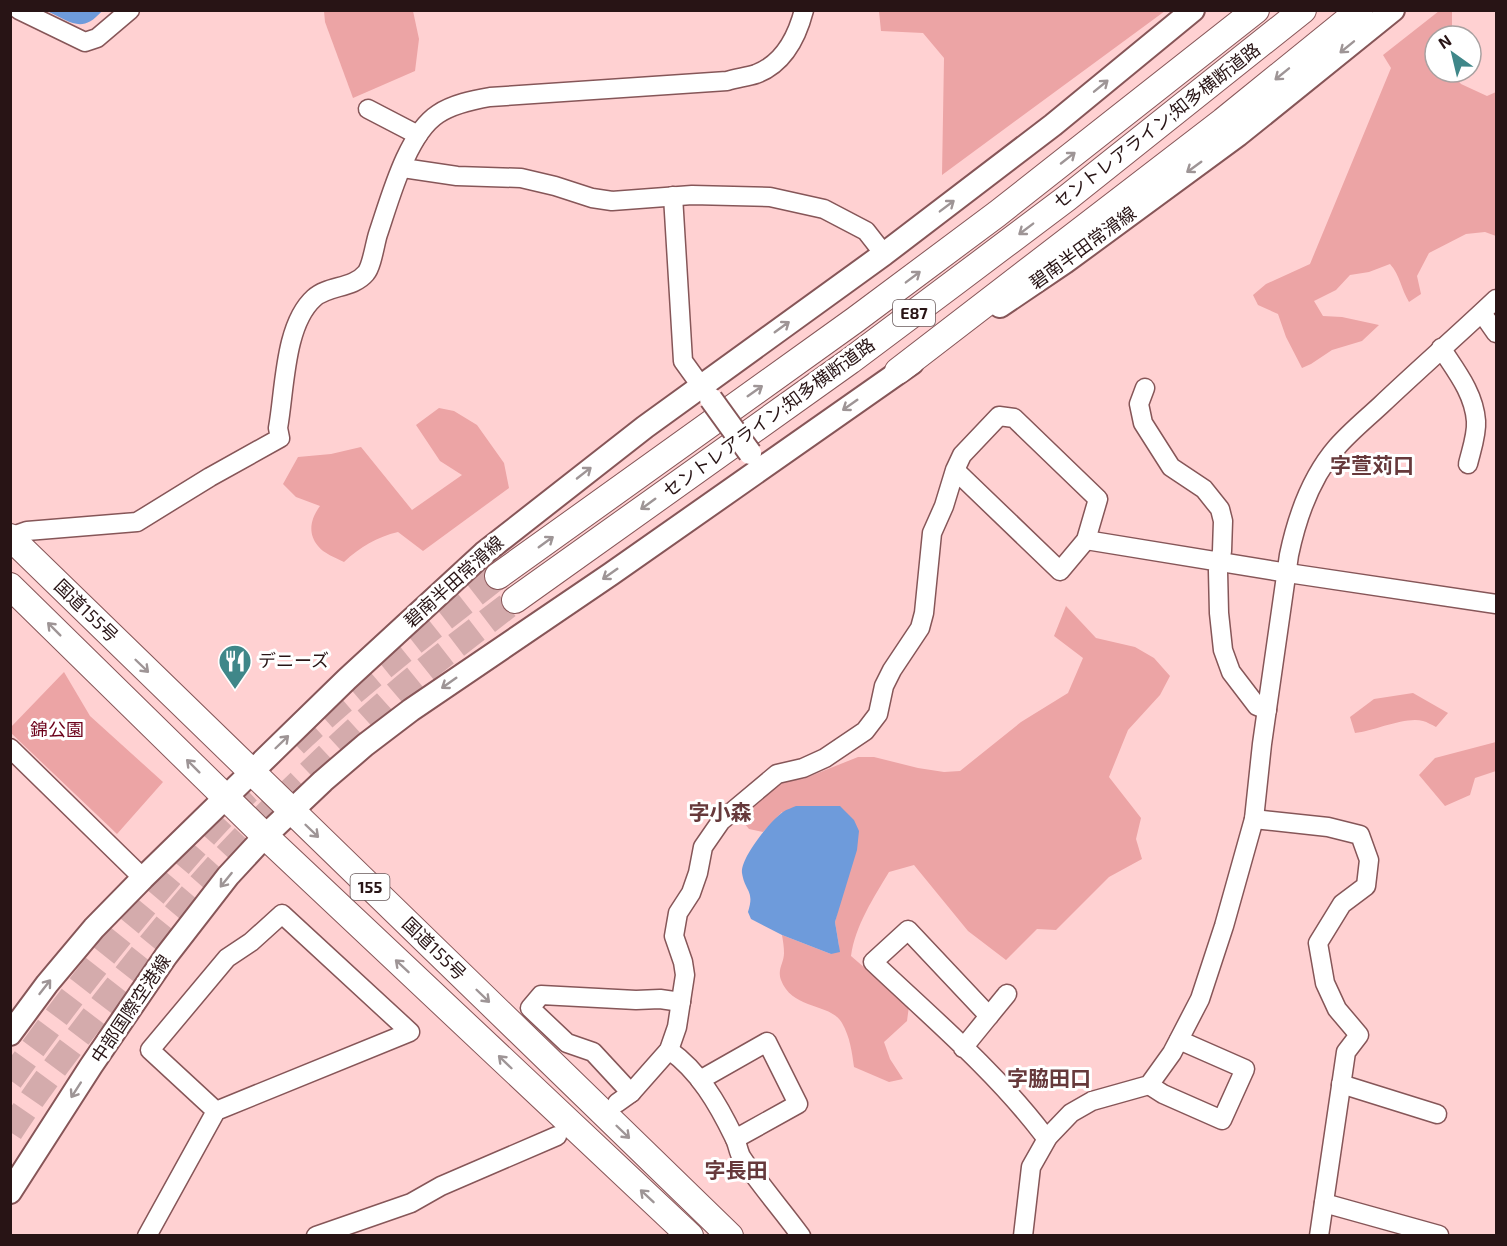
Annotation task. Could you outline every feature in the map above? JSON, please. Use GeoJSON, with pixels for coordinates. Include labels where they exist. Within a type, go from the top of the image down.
{"type":"FeatureCollection","features":[{"type":"Feature","properties":{"kind":"highway","name":"セントレアライン;知多横断道路"},"geometry":{"type":"LineString","coordinates":[[498,576],[883,299],[1006,207],[1256,10]]}},
{"type":"Feature","properties":{"kind":"highway","name":"セントレアライン;知多横断道路"},"geometry":{"type":"LineString","coordinates":[[515,600],[850,361],[1067,198],[1303,10]]}},
{"type":"Feature","properties":{"kind":"highway"},"geometry":{"type":"LineString","coordinates":[[897,371],[1223,121],[1360,10]]}},
{"type":"Feature","properties":{"kind":"highway","name":"国道155号"},"geometry":{"type":"LineString","coordinates":[[10,537],[730,1236]]}},
{"type":"Feature","properties":{"kind":"highway","name":"国道155号"},"geometry":{"type":"LineString","coordinates":[[10,586],[225,798],[690,1236]]}},
{"type":"Feature","properties":{"kind":"main road","name":"碧南半田常滑線"},"geometry":{"type":"LineString","coordinates":[[225,798],[355,672],[484,553],[594,465],[706,393],[1053,125],[1193,10]]}},
{"type":"Feature","properties":{"kind":"main road","name":"碧南半田常滑線"},"geometry":{"type":"LineString","coordinates":[[265,836],[365,745],[411,710],[611,574],[756,460],[969,328],[1065,262],[1238,135],[1393,10]]}},
{"type":"Feature","properties":{"kind":"main road"},"geometry":{"type":"LineString","coordinates":[[706,393],[756,460]]}},
{"type":"Feature","properties":{"kind":"main road"},"geometry":{"type":"LineString","coordinates":[[10,1034],[47,984],[94,928],[225,798]]}},
{"type":"Feature","properties":{"kind":"main road","name":"中部国際空港線"},"geometry":{"type":"LineString","coordinates":[[10,1192],[166,956],[228,876],[265,836]]}},
{"type":"Feature","properties":{"kind":"street"},"geometry":{"type":"LineString","coordinates":[[19,10],[85,42],[97,38],[130,10]]}},
{"type":"Feature","properties":{"kind":"street"},"geometry":{"type":"LineString","coordinates":[[10,537],[27,531],[137,522],[210,477],[280,438],[278,428],[296,324],[304,309],[315,297],[329,290],[345,287],[366,273],[409,148],[425,124],[439,113],[468,102],[490,97],[727,81],[757,74],[788,50],[799,29],[804,10]]}},
{"type":"Feature","properties":{"kind":"street"},"geometry":{"type":"LineString","coordinates":[[368,109],[418,135]]}},
{"type":"Feature","properties":{"kind":"street"},"geometry":{"type":"LineString","coordinates":[[403,168],[457,176],[521,178],[592,198],[612,201],[692,195],[770,197],[824,209],[866,231],[884,254]]}},
{"type":"Feature","properties":{"kind":"street"},"geometry":{"type":"LineString","coordinates":[[673,196],[683,361],[706,393]]}},
{"type":"Feature","properties":{"kind":"street"},"geometry":{"type":"LineString","coordinates":[[1023,1236],[1031,1167],[1048,1137],[1071,1113],[1092,1101],[1149,1084],[1172,1053],[1200,999],[1224,926],[1254,819],[1267,710],[1294,529],[1305,500],[1337,447],[1441,348],[1497,299]]}},
{"type":"Feature","properties":{"kind":"street"},"geometry":{"type":"LineString","coordinates":[[1482,313],[1497,333]]}},
{"type":"Feature","properties":{"kind":"street"},"geometry":{"type":"LineString","coordinates":[[1441,348],[1468,390],[1472,401],[1476,422],[1468,464]]}},
{"type":"Feature","properties":{"kind":"street"},"geometry":{"type":"LineString","coordinates":[[1145,388],[1139,404],[1143,423],[1171,467],[1204,489],[1220,509],[1223,520],[1222,551],[1218,571],[1223,650],[1231,672],[1257,706],[1267,710]]}},
{"type":"Feature","properties":{"kind":"street"},"geometry":{"type":"LineString","coordinates":[[681,1002],[660,999],[636,1000],[541,995],[530,1008],[567,1043],[593,1052],[624,1098],[669,1050],[677,1027],[681,1002],[685,975],[674,936],[678,913],[698,873],[704,846],[721,821],[777,774],[803,768],[825,758],[865,730],[878,714],[884,686],[920,628],[924,613],[932,533],[944,506],[955,470],[962,455],[999,416],[1014,418],[1098,499],[1086,540],[1060,571],[955,470]]}},
{"type":"Feature","properties":{"kind":"street"},"geometry":{"type":"LineString","coordinates":[[1086,540],[1497,604]]}},
{"type":"Feature","properties":{"kind":"street"},"geometry":{"type":"LineString","coordinates":[[10,748],[142,879]]}},
{"type":"Feature","properties":{"kind":"street"},"geometry":{"type":"LineString","coordinates":[[1254,819],[1328,826],[1360,835],[1369,861],[1366,886],[1342,904],[1318,943],[1325,983],[1337,1009],[1359,1035],[1346,1053],[1319,1236]]}},
{"type":"Feature","properties":{"kind":"street"},"geometry":{"type":"LineString","coordinates":[[147,1236],[216,1111],[410,1032],[282,914],[251,942],[227,958],[150,1050],[216,1111]]}},
{"type":"Feature","properties":{"kind":"street"},"geometry":{"type":"LineString","coordinates":[[988,1016],[908,930],[873,962],[1012,1095],[1043,1134],[1048,1137]]}},
{"type":"Feature","properties":{"kind":"street"},"geometry":{"type":"LineString","coordinates":[[963,1048],[1007,994]]}},
{"type":"Feature","properties":{"kind":"street"},"geometry":{"type":"LineString","coordinates":[[1149,1084],[1163,1094],[1222,1120],[1245,1069],[1179,1040]]}},
{"type":"Feature","properties":{"kind":"street"},"geometry":{"type":"LineString","coordinates":[[700,1080],[767,1042],[798,1104],[735,1139]]}},
{"type":"Feature","properties":{"kind":"street"},"geometry":{"type":"LineString","coordinates":[[669,1050],[683,1060],[716,1102],[741,1156],[801,1236]]}},
{"type":"Feature","properties":{"kind":"street"},"geometry":{"type":"LineString","coordinates":[[1341,1084],[1437,1114]]}},
{"type":"Feature","properties":{"kind":"street"},"geometry":{"type":"LineString","coordinates":[[316,1236],[411,1203],[441,1186],[557,1137]]}},
{"type":"Feature","properties":{"kind":"street"},"geometry":{"type":"LineString","coordinates":[[1324,1203],[1439,1235]]}},
{"type":"Feature","properties":{"kind":"green space"},"geometry":{"type":"Polygon","coordinates":[[[879,10],[1165,11],[942,175],[944,58],[923,33],[881,31],[879,10]]]}},
{"type":"Feature","properties":{"kind":"green space"},"geometry":{"type":"Polygon","coordinates":[[[324,11],[413,11],[419,39],[415,71],[353,98],[325,22],[324,11]]]}},
{"type":"Feature","properties":{"kind":"green space"},"geometry":{"type":"Polygon","coordinates":[[[1439,11],[1452,11],[1452,24],[1423,24],[1423,84],[1461,84],[1487,96],[1496,92],[1496,236],[1485,232],[1466,234],[1429,253],[1417,276],[1421,294],[1409,302],[1390,264],[1369,272],[1350,275],[1336,290],[1314,301],[1323,316],[1342,317],[1379,325],[1362,341],[1332,350],[1302,368],[1286,337],[1278,314],[1258,305],[1253,295],[1266,284],[1310,264],[1391,68],[1383,55],[1439,11]]]}},
{"type":"Feature","properties":{"kind":"green space"},"geometry":{"type":"Polygon","coordinates":[[[439,408],[454,411],[477,425],[504,463],[509,488],[423,551],[398,532],[369,543],[344,562],[323,551],[311,531],[314,515],[320,506],[296,497],[283,484],[298,457],[331,454],[361,447],[412,510],[462,475],[440,461],[416,425],[439,408]]]}},
{"type":"Feature","properties":{"kind":"green space"},"geometry":{"type":"Polygon","coordinates":[[[1066,606],[1096,638],[1135,647],[1154,658],[1170,676],[1160,695],[1128,730],[1109,777],[1141,818],[1136,839],[1142,859],[1109,877],[1056,930],[1037,929],[1006,960],[968,931],[914,865],[889,872],[861,923],[851,956],[909,1006],[907,1021],[884,1042],[890,1059],[903,1079],[889,1082],[854,1067],[847,1034],[837,1017],[802,1002],[786,990],[780,976],[784,953],[782,935],[831,954],[839,946],[835,922],[839,906],[782,812],[763,832],[749,829],[740,818],[746,804],[779,781],[803,779],[858,757],[874,757],[944,772],[960,771],[1021,722],[1068,693],[1083,658],[1054,636],[1066,606]]]}},
{"type":"Feature","properties":{"kind":"green space","name":"錦公園"},"geometry":{"type":"Polygon","coordinates":[[[64,672],[90,716],[163,782],[117,834],[11,733],[11,727],[64,672]]]}},
{"type":"Feature","properties":{"kind":"green space"},"geometry":{"type":"Polygon","coordinates":[[[1413,693],[1448,713],[1436,727],[1423,721],[1408,720],[1355,733],[1350,717],[1374,699],[1413,693]]]}},
{"type":"Feature","properties":{"kind":"green space"},"geometry":{"type":"Polygon","coordinates":[[[1496,742],[1496,771],[1475,778],[1470,795],[1445,806],[1419,775],[1435,758],[1496,742]]]}},
{"type":"Feature","properties":{"kind":"water"},"geometry":{"type":"Polygon","coordinates":[[[102,10],[95,18],[82,24],[70,22],[47,11],[102,10]]]}},
{"type":"Feature","properties":{"kind":"water"},"geometry":{"type":"Polygon","coordinates":[[[796,806],[840,806],[854,820],[859,831],[857,850],[835,922],[840,952],[831,954],[782,935],[751,919],[748,912],[750,895],[742,873],[746,858],[771,823],[783,812],[796,806]]]}},
{"type":"Feature","properties":{"kind":"tunnel"},"geometry":{"type":"LineString","coordinates":[[295,744],[369,679],[498,576]]}},
{"type":"Feature","properties":{"kind":"tunnel"},"geometry":{"type":"LineString","coordinates":[[10,1132],[56,1066],[123,979],[181,907],[222,861],[279,802],[390,699],[515,600]]}},
{"type":"Feature","properties":{"kind":"tunnel"},"geometry":{"type":"LineString","coordinates":[[10,1080],[124,930],[205,835],[248,791]]}},
{"type":"Feature","properties":{"kind":"place","name":"デニーズ"},"geometry":{"type":"Point","coordinates":[235,690]}},
{"type":"Feature","properties":{"kind":"district","name":"字萱苅口"},"geometry":{"type":"Point","coordinates":[1372,466]}},
{"type":"Feature","properties":{"kind":"district","name":"字小森"},"geometry":{"type":"Point","coordinates":[720,813]}},
{"type":"Feature","properties":{"kind":"district","name":"字脇田口"},"geometry":{"type":"Point","coordinates":[1049,1079]}},
{"type":"Feature","properties":{"kind":"district","name":"字長田"},"geometry":{"type":"Point","coordinates":[736,1171]}}]}
